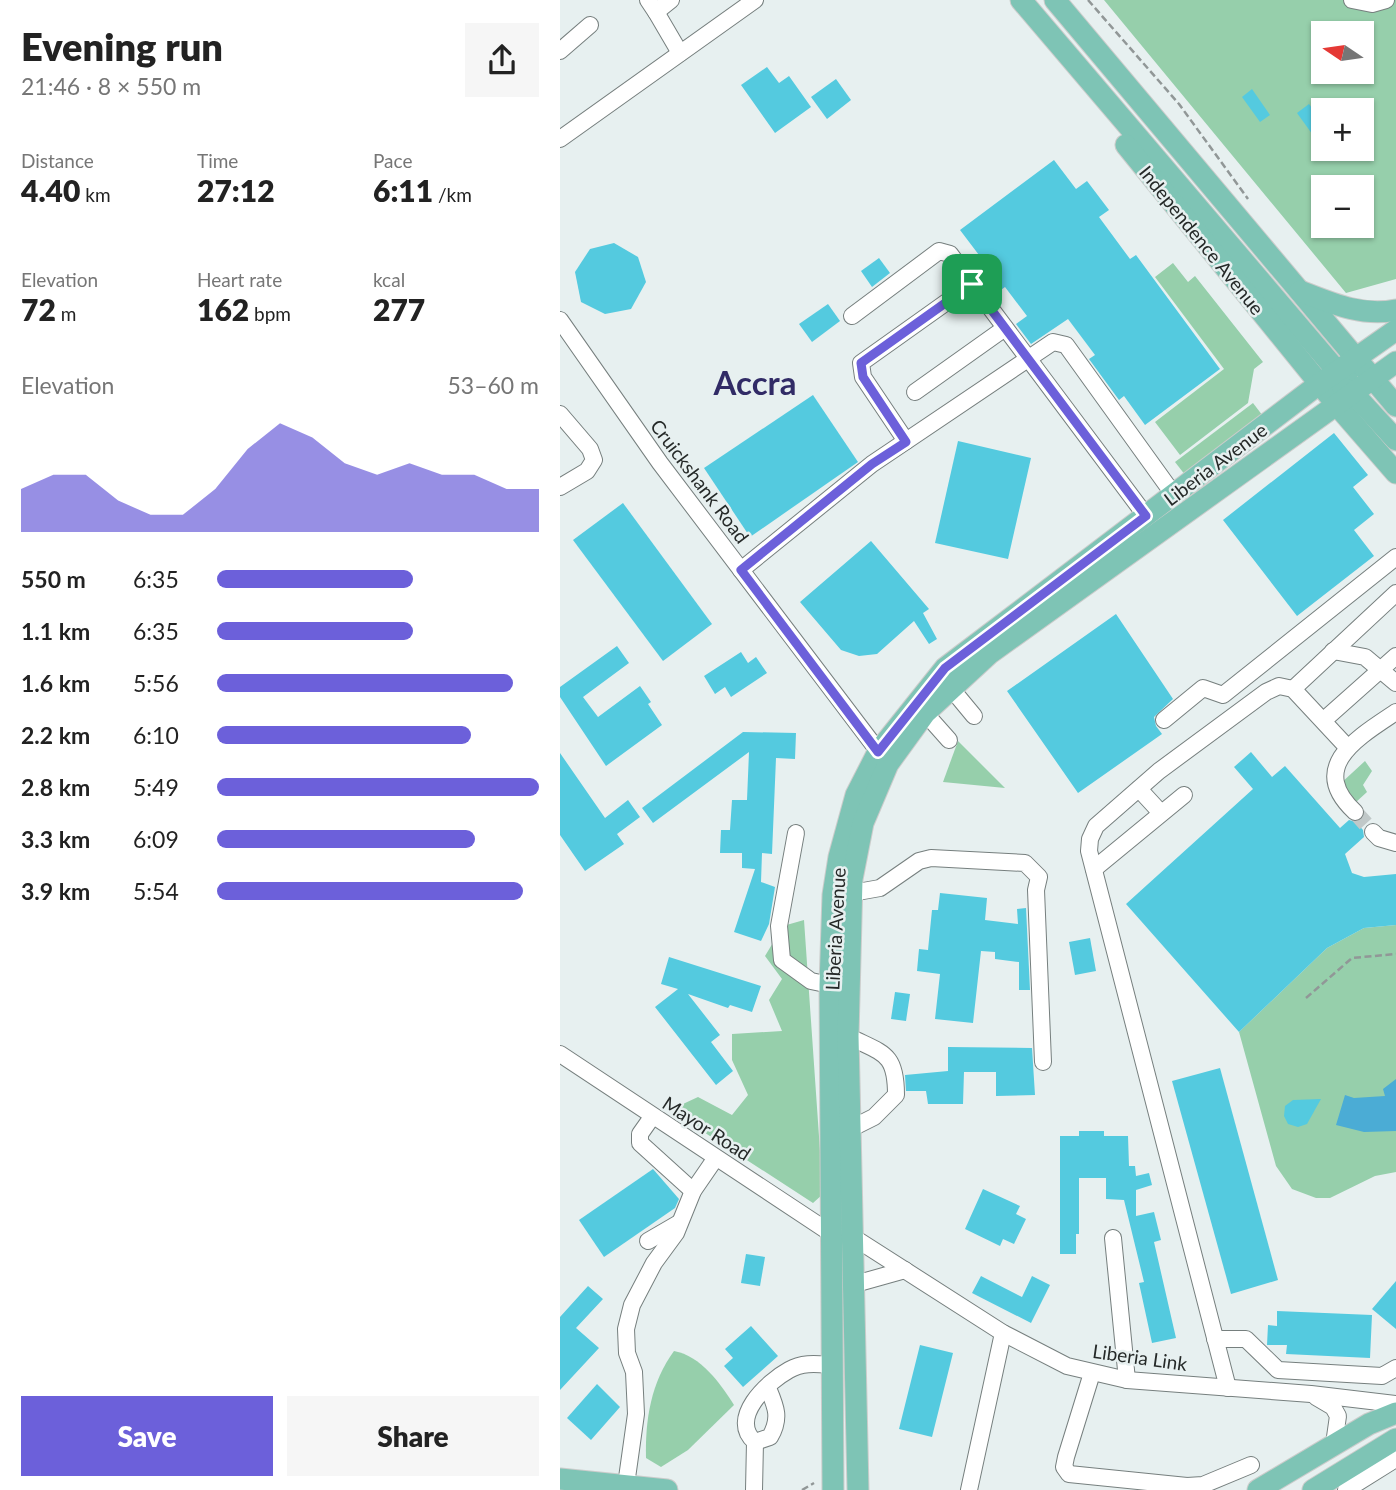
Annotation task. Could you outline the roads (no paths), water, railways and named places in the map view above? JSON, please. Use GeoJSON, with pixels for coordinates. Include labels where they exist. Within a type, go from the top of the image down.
{"type":"FeatureCollection","features":[{"type":"Feature","properties":{"kind":"main road"},"geometry":{"type":"LineString","coordinates":[[1021,0],[1098,91],[1320,383],[1345,399],[1396,440]]}},
{"type":"Feature","properties":{"kind":"main road","name":"Independence Avenue"},"geometry":{"type":"LineString","coordinates":[[1055,0],[1396,406]]}},
{"type":"Feature","properties":{"kind":"main road"},"geometry":{"type":"LineString","coordinates":[[1295,289],[1341,307],[1368,312],[1396,310]]}},
{"type":"Feature","properties":{"kind":"main road","name":"Liberia Avenue"},"geometry":{"type":"LineString","coordinates":[[858,1490],[855,1284],[842,1236],[830,985],[833,895],[839,857],[856,795],[945,668],[1320,383],[1396,330]]}},
{"type":"Feature","properties":{"kind":"main road"},"geometry":{"type":"LineString","coordinates":[[1378,343],[1374,354],[1376,359],[1385,366],[1394,363]]}},
{"type":"Feature","properties":{"kind":"main road","name":"Liberia Avenue"},"geometry":{"type":"LineString","coordinates":[[833,1490],[832,1365],[850,1129],[848,1035],[852,893],[863,823],[883,758],[950,687],[989,654],[1394,363]]}},
{"type":"Feature","properties":{"kind":"main road"},"geometry":{"type":"LineString","coordinates":[[1320,383],[1373,378]]}},
{"type":"Feature","properties":{"kind":"main road"},"geometry":{"type":"LineString","coordinates":[[1317,419],[1322,408],[1316,397],[1320,383]]}},
{"type":"Feature","properties":{"kind":"main road"},"geometry":{"type":"LineString","coordinates":[[1345,399],[1396,473]]}},
{"type":"Feature","properties":{"kind":"main road"},"geometry":{"type":"LineString","coordinates":[[1258,1490],[1382,1416],[1396,1413]]}},
{"type":"Feature","properties":{"kind":"main road"},"geometry":{"type":"LineString","coordinates":[[1312,1490],[1394,1440]]}},
{"type":"Feature","properties":{"kind":"main road"},"geometry":{"type":"LineString","coordinates":[[560,1479],[667,1490]]}},
{"type":"Feature","properties":{"kind":"street"},"geometry":{"type":"LineString","coordinates":[[671,0],[652,6],[680,53]]}},
{"type":"Feature","properties":{"kind":"street"},"geometry":{"type":"LineString","coordinates":[[561,136],[680,53],[734,6],[755,0]]}},
{"type":"Feature","properties":{"kind":"street"},"geometry":{"type":"LineString","coordinates":[[1352,0],[1372,4],[1386,0]]}},
{"type":"Feature","properties":{"kind":"street"},"geometry":{"type":"LineString","coordinates":[[560,51],[590,25]]}},
{"type":"Feature","properties":{"kind":"street"},"geometry":{"type":"LineString","coordinates":[[852,316],[939,251],[950,254],[1146,516]]}},
{"type":"Feature","properties":{"kind":"street"},"geometry":{"type":"LineString","coordinates":[[906,442],[863,377],[861,363],[972,284]]}},
{"type":"Feature","properties":{"kind":"street","name":"Cruickshank Road"},"geometry":{"type":"LineString","coordinates":[[560,322],[637,433],[883,758]]}},
{"type":"Feature","properties":{"kind":"street"},"geometry":{"type":"LineString","coordinates":[[915,392],[1005,328]]}},
{"type":"Feature","properties":{"kind":"street"},"geometry":{"type":"LineString","coordinates":[[741,570],[872,464],[1054,342],[1066,345],[1174,495]]}},
{"type":"Feature","properties":{"kind":"street"},"geometry":{"type":"LineString","coordinates":[[560,414],[590,449],[594,460],[587,471],[560,487]]}},
{"type":"Feature","properties":{"kind":"street"},"geometry":{"type":"LineString","coordinates":[[1164,720],[1203,688],[1223,695],[1396,557]]}},
{"type":"Feature","properties":{"kind":"street"},"geometry":{"type":"LineString","coordinates":[[1293,689],[1396,593]]}},
{"type":"Feature","properties":{"kind":"street"},"geometry":{"type":"LineString","coordinates":[[1334,651],[1365,657],[1396,683]]}},
{"type":"Feature","properties":{"kind":"street"},"geometry":{"type":"LineString","coordinates":[[1324,720],[1396,656]]}},
{"type":"Feature","properties":{"kind":"street"},"geometry":{"type":"LineString","coordinates":[[1228,1388],[1089,851],[1096,826],[1139,789],[1266,692],[1279,686],[1293,689],[1348,748]]}},
{"type":"Feature","properties":{"kind":"street"},"geometry":{"type":"LineString","coordinates":[[950,687],[974,716]]}},
{"type":"Feature","properties":{"kind":"street"},"geometry":{"type":"LineString","coordinates":[[1355,812],[1342,800],[1335,787],[1339,759],[1348,748],[1396,712]]}},
{"type":"Feature","properties":{"kind":"street"},"geometry":{"type":"LineString","coordinates":[[925,713],[949,740]]}},
{"type":"Feature","properties":{"kind":"street"},"geometry":{"type":"LineString","coordinates":[[1139,789],[1161,813]]}},
{"type":"Feature","properties":{"kind":"street"},"geometry":{"type":"LineString","coordinates":[[1094,869],[1184,795]]}},
{"type":"Feature","properties":{"kind":"street"},"geometry":{"type":"LineString","coordinates":[[1373,832],[1379,838],[1396,843]]}},
{"type":"Feature","properties":{"kind":"street"},"geometry":{"type":"LineString","coordinates":[[796,833],[779,926],[782,960],[811,981],[830,985]]}},
{"type":"Feature","properties":{"kind":"street"},"geometry":{"type":"LineString","coordinates":[[852,893],[880,888],[919,861],[931,858],[1026,863],[1038,877],[1043,1062]]}},
{"type":"Feature","properties":{"kind":"street"},"geometry":{"type":"LineString","coordinates":[[848,1035],[885,1055],[896,1070],[895,1095],[874,1116],[850,1129]]}},
{"type":"Feature","properties":{"kind":"street","name":"Mayor Road"},"geometry":{"type":"LineString","coordinates":[[560,1054],[715,1159],[842,1236]]}},
{"type":"Feature","properties":{"kind":"street"},"geometry":{"type":"LineString","coordinates":[[652,1117],[640,1134],[640,1143],[693,1191]]}},
{"type":"Feature","properties":{"kind":"street"},"geometry":{"type":"LineString","coordinates":[[626,1485],[636,1414],[626,1328],[641,1286],[681,1222],[693,1191],[715,1159]]}},
{"type":"Feature","properties":{"kind":"street"},"geometry":{"type":"LineString","coordinates":[[648,1241],[681,1222]]}},
{"type":"Feature","properties":{"kind":"street","name":"Liberia Link"},"geometry":{"type":"LineString","coordinates":[[842,1236],[905,1270],[1037,1353],[1092,1373],[1127,1380],[1311,1394],[1396,1404]]}},
{"type":"Feature","properties":{"kind":"street"},"geometry":{"type":"LineString","coordinates":[[1113,1238],[1127,1380]]}},
{"type":"Feature","properties":{"kind":"street"},"geometry":{"type":"LineString","coordinates":[[855,1284],[905,1270]]}},
{"type":"Feature","properties":{"kind":"street"},"geometry":{"type":"LineString","coordinates":[[969,1490],[1003,1333]]}},
{"type":"Feature","properties":{"kind":"street"},"geometry":{"type":"LineString","coordinates":[[1215,1339],[1247,1339],[1278,1370],[1381,1376],[1396,1368]]}},
{"type":"Feature","properties":{"kind":"street"},"geometry":{"type":"LineString","coordinates":[[754,1490],[755,1442],[746,1433],[744,1423],[749,1408],[788,1370],[806,1364],[832,1365]]}},
{"type":"Feature","properties":{"kind":"street"},"geometry":{"type":"LineString","coordinates":[[1092,1373],[1066,1457],[1064,1467],[1069,1474],[1187,1486],[1203,1485],[1251,1465]]}},
{"type":"Feature","properties":{"kind":"street"},"geometry":{"type":"LineString","coordinates":[[755,1442],[770,1437],[778,1423],[776,1406],[768,1388]]}},
{"type":"Feature","properties":{"kind":"street"},"geometry":{"type":"LineString","coordinates":[[1311,1394],[1333,1407],[1338,1416],[1334,1444]]}},
{"type":"Feature","properties":{"kind":"street"},"geometry":{"type":"LineString","coordinates":[[1346,1490],[1394,1460],[1394,1440]]}},
{"type":"Feature","properties":{"kind":"water"},"geometry":{"type":"Polygon","coordinates":[[[1396,1079],[1396,1131],[1364,1132],[1336,1125],[1345,1095],[1354,1098],[1385,1096],[1383,1089],[1396,1079]]]}},
{"type":"Feature","properties":{"kind":"tunnel"},"geometry":{"type":"LineString","coordinates":[[1355,812],[1373,832]]}},
{"type":"Feature","properties":{"kind":"district","name":"Accra"},"geometry":{"type":"Point","coordinates":[755,382]}}]}
